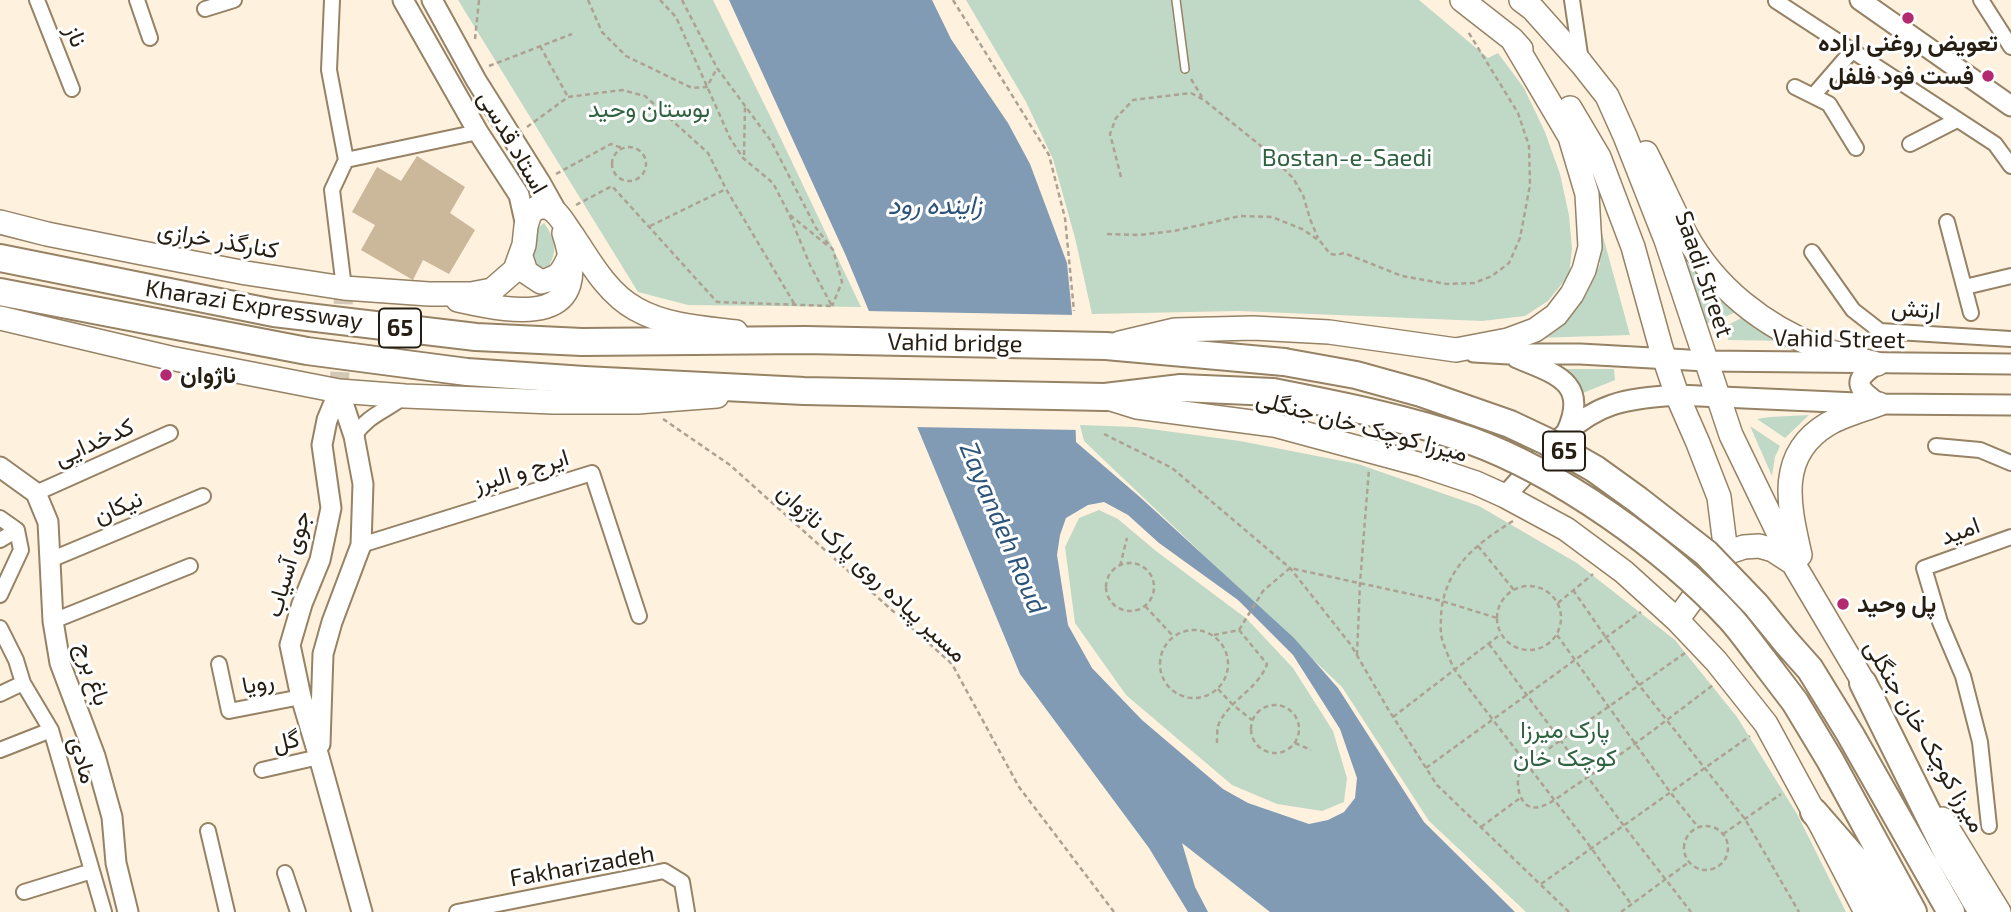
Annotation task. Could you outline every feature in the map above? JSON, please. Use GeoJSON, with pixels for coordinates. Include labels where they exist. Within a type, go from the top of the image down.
{"type":"FeatureCollection","features":[{"type":"Feature","properties":{"kind":"highway","name":"Kharazi Expressway"},"geometry":{"type":"LineString","coordinates":[[0,258],[274,313],[476,337],[582,342],[805,340]]}},
{"type":"Feature","properties":{"kind":"highway","name":"Kharazi Expressway"},"geometry":{"type":"LineString","coordinates":[[0,292],[307,351],[480,373],[804,391]]}},
{"type":"Feature","properties":{"kind":"highway"},"geometry":{"type":"LineString","coordinates":[[0,305],[279,356],[307,351]]}},
{"type":"Feature","properties":{"kind":"highway","name":"Vahid bridge"},"geometry":{"type":"LineString","coordinates":[[805,340],[1106,346]]}},
{"type":"Feature","properties":{"kind":"highway","name":"65"},"geometry":{"type":"LineString","coordinates":[[1106,346],[1284,362],[1356,375],[1420,393],[1510,424],[1595,469],[1706,553],[1756,605],[1810,669],[1951,912]]}},
{"type":"Feature","properties":{"kind":"highway","name":"65"},"geometry":{"type":"LineString","coordinates":[[1105,397],[1181,388],[1273,392],[1359,409],[1470,441],[1531,468],[1600,510],[1682,572],[1730,619],[1763,660],[1795,702],[1913,912]]}},
{"type":"Feature","properties":{"kind":"highway","name":"Vahid bridge"},"geometry":{"type":"LineString","coordinates":[[804,391],[1105,397]]}},
{"type":"Feature","properties":{"kind":"highway"},"geometry":{"type":"LineString","coordinates":[[1863,683],[1948,854],[1982,912]]}},
{"type":"Feature","properties":{"kind":"highway"},"geometry":{"type":"LineString","coordinates":[[1814,812],[1868,874],[1891,912]]}},
{"type":"Feature","properties":{"kind":"main road","name":"استاد قدسی"},"geometry":{"type":"LineString","coordinates":[[403,0],[478,132],[519,195],[526,226],[521,257],[515,270],[492,290],[471,294],[429,294]]}},
{"type":"Feature","properties":{"kind":"main road","name":"استاد قدسی"},"geometry":{"type":"LineString","coordinates":[[432,0],[558,215]]}},
{"type":"Feature","properties":{"kind":"main road","name":"Saadi Street"},"geometry":{"type":"LineString","coordinates":[[1521,0],[1533,9],[1607,96],[1666,240],[1731,435],[1806,585]]}},
{"type":"Feature","properties":{"kind":"main road"},"geometry":{"type":"LineString","coordinates":[[1860,0],[2011,106]]}},
{"type":"Feature","properties":{"kind":"main road"},"geometry":{"type":"LineString","coordinates":[[1462,11],[1513,39],[1574,112],[1600,157],[1633,247],[1677,395],[1719,497],[1726,553]]}},
{"type":"Feature","properties":{"kind":"main road"},"geometry":{"type":"LineString","coordinates":[[1106,346],[1175,330],[1253,328],[1329,332],[1456,350],[1508,340],[1535,330],[1556,315],[1572,294],[1584,270],[1590,247],[1587,194],[1570,137],[1513,39]]}},
{"type":"Feature","properties":{"kind":"main road"},"geometry":{"type":"LineString","coordinates":[[1607,96],[1636,133],[1687,237],[1705,265],[1735,299],[1793,336],[1821,348],[1877,364]]}},
{"type":"Feature","properties":{"kind":"main road"},"geometry":{"type":"LineString","coordinates":[[526,226],[530,214],[538,207],[548,207],[558,215],[595,270],[619,296],[636,309],[686,326],[805,340]]}},
{"type":"Feature","properties":{"kind":"main road"},"geometry":{"type":"LineString","coordinates":[[429,294],[490,307],[522,310],[554,305],[565,294],[571,272],[570,255],[558,215]]}},
{"type":"Feature","properties":{"kind":"main road","name":"کنارگذر خرازی"},"geometry":{"type":"LineString","coordinates":[[0,222],[47,234],[246,273],[344,288],[429,294]]}},
{"type":"Feature","properties":{"kind":"main road"},"geometry":{"type":"LineString","coordinates":[[521,257],[526,272],[541,282],[553,279],[562,272],[570,255]]}},
{"type":"Feature","properties":{"kind":"main road"},"geometry":{"type":"LineString","coordinates":[[0,318],[170,358],[339,391],[553,402],[637,402],[804,391]]}},
{"type":"Feature","properties":{"kind":"main road","name":"Vahid Street"},"geometry":{"type":"LineString","coordinates":[[1456,350],[1706,361],[2011,364]]}},
{"type":"Feature","properties":{"kind":"main road"},"geometry":{"type":"LineString","coordinates":[[1509,354],[1556,375],[1570,386],[1574,405],[1567,431]]}},
{"type":"Feature","properties":{"kind":"main road"},"geometry":{"type":"LineString","coordinates":[[1877,364],[1861,375],[1859,382],[1861,389],[1879,404]]}},
{"type":"Feature","properties":{"kind":"main road","name":"جوی آسیاب"},"geometry":{"type":"LineString","coordinates":[[319,757],[323,654],[361,545],[363,484],[355,436],[339,391]]}},
{"type":"Feature","properties":{"kind":"main road","name":"جوی آسیاب"},"geometry":{"type":"LineString","coordinates":[[339,391],[327,420],[322,445],[331,508],[320,560],[302,604],[290,645],[300,698],[362,912]]}},
{"type":"Feature","properties":{"kind":"main road"},"geometry":{"type":"LineString","coordinates":[[1505,496],[1567,431],[1610,405],[1648,397],[1677,395],[1879,404],[2011,405]]}},
{"type":"Feature","properties":{"kind":"main road","name":"میرزا کوچک خان جنگلی"},"geometry":{"type":"LineString","coordinates":[[1105,397],[1137,407],[1274,425],[1371,450],[1476,483],[1566,528],[1610,561],[1677,620],[1727,675],[1766,724],[1866,912]]}},
{"type":"Feature","properties":{"kind":"main road"},"geometry":{"type":"LineString","coordinates":[[1806,585],[1790,513],[1789,486],[1792,469],[1811,437],[1829,423],[1879,404]]}},
{"type":"Feature","properties":{"kind":"main road"},"geometry":{"type":"LineString","coordinates":[[0,467],[36,493]]}},
{"type":"Feature","properties":{"kind":"main road","name":"باغ برج"},"geometry":{"type":"LineString","coordinates":[[36,493],[48,522],[53,621],[60,663],[95,756],[112,817],[116,863],[128,912]]}},
{"type":"Feature","properties":{"kind":"main road"},"geometry":{"type":"LineString","coordinates":[[1677,620],[1726,553],[1744,547],[1759,546],[1773,550],[1793,563]]}},
{"type":"Feature","properties":{"kind":"main road","name":"میرزا کوچک خان جنگلی"},"geometry":{"type":"LineString","coordinates":[[1806,585],[1999,912]]}},
{"type":"Feature","properties":{"kind":"street","name":"ناز"},"geometry":{"type":"LineString","coordinates":[[37,0],[72,89]]}},
{"type":"Feature","properties":{"kind":"street"},"geometry":{"type":"LineString","coordinates":[[137,0],[150,38]]}},
{"type":"Feature","properties":{"kind":"street"},"geometry":{"type":"LineString","coordinates":[[205,9],[234,0]]}},
{"type":"Feature","properties":{"kind":"street"},"geometry":{"type":"LineString","coordinates":[[332,0],[329,70],[346,160],[332,190],[344,288]]}},
{"type":"Feature","properties":{"kind":"street"},"geometry":{"type":"LineString","coordinates":[[1572,0],[1581,63]]}},
{"type":"Feature","properties":{"kind":"street"},"geometry":{"type":"LineString","coordinates":[[1981,0],[2011,47]]}},
{"type":"Feature","properties":{"kind":"street"},"geometry":{"type":"LineString","coordinates":[[1776,1],[1995,144],[2010,161]]}},
{"type":"Feature","properties":{"kind":"street"},"geometry":{"type":"LineString","coordinates":[[1813,96],[1852,51]]}},
{"type":"Feature","properties":{"kind":"street"},"geometry":{"type":"LineString","coordinates":[[1795,87],[1829,104],[1856,148]]}},
{"type":"Feature","properties":{"kind":"street"},"geometry":{"type":"LineString","coordinates":[[1910,144],[1957,120]]}},
{"type":"Feature","properties":{"kind":"street"},"geometry":{"type":"LineString","coordinates":[[346,160],[478,132]]}},
{"type":"Feature","properties":{"kind":"street"},"geometry":{"type":"LineString","coordinates":[[1947,222],[1971,313]]}},
{"type":"Feature","properties":{"kind":"street","name":"ارتش"},"geometry":{"type":"LineString","coordinates":[[1812,252],[1853,310],[1880,331],[2011,339]]}},
{"type":"Feature","properties":{"kind":"street"},"geometry":{"type":"LineString","coordinates":[[1965,287],[2011,276]]}},
{"type":"Feature","properties":{"kind":"street"},"geometry":{"type":"LineString","coordinates":[[355,436],[363,423],[405,396]]}},
{"type":"Feature","properties":{"kind":"street","name":"کدخدایی"},"geometry":{"type":"LineString","coordinates":[[36,493],[170,433]]}},
{"type":"Feature","properties":{"kind":"street"},"geometry":{"type":"LineString","coordinates":[[1936,446],[1980,450],[2011,463]]}},
{"type":"Feature","properties":{"kind":"street","name":"ایرج و البرز"},"geometry":{"type":"LineString","coordinates":[[361,545],[592,473],[639,616]]}},
{"type":"Feature","properties":{"kind":"street","name":"نیکان"},"geometry":{"type":"LineString","coordinates":[[50,560],[203,496]]}},
{"type":"Feature","properties":{"kind":"street"},"geometry":{"type":"LineString","coordinates":[[0,518],[17,530],[21,550],[0,595]]}},
{"type":"Feature","properties":{"kind":"street"},"geometry":{"type":"LineString","coordinates":[[0,540],[17,530]]}},
{"type":"Feature","properties":{"kind":"street","name":"امید"},"geometry":{"type":"LineString","coordinates":[[1989,826],[1980,742],[1963,676],[1940,622],[1924,568],[2011,537]]}},
{"type":"Feature","properties":{"kind":"street"},"geometry":{"type":"LineString","coordinates":[[53,621],[190,566]]}},
{"type":"Feature","properties":{"kind":"street","name":"مادی"},"geometry":{"type":"LineString","coordinates":[[0,628],[16,660],[23,683],[51,730],[104,912]]}},
{"type":"Feature","properties":{"kind":"street","name":"رویا"},"geometry":{"type":"LineString","coordinates":[[219,664],[229,711],[300,698]]}},
{"type":"Feature","properties":{"kind":"street"},"geometry":{"type":"LineString","coordinates":[[0,694],[23,683]]}},
{"type":"Feature","properties":{"kind":"street"},"geometry":{"type":"LineString","coordinates":[[0,750],[51,730]]}},
{"type":"Feature","properties":{"kind":"street","name":"گل"},"geometry":{"type":"LineString","coordinates":[[262,770],[319,757]]}},
{"type":"Feature","properties":{"kind":"street"},"geometry":{"type":"LineString","coordinates":[[208,831],[227,912]]}},
{"type":"Feature","properties":{"kind":"street"},"geometry":{"type":"LineString","coordinates":[[24,892],[92,871]]}},
{"type":"Feature","properties":{"kind":"street","name":"Fakharizadeh"},"geometry":{"type":"LineString","coordinates":[[457,912],[499,908],[664,871],[682,882],[687,912]]}},
{"type":"Feature","properties":{"kind":"street"},"geometry":{"type":"LineString","coordinates":[[285,873],[298,912]]}},
{"type":"Feature","properties":{"kind":"lane"},"geometry":{"type":"LineString","coordinates":[[1176,0],[1185,69]]}},
{"type":"Feature","properties":{"kind":"path"},"geometry":{"type":"LineString","coordinates":[[479,0],[472,72],[572,34]]}},
{"type":"Feature","properties":{"kind":"path"},"geometry":{"type":"LineString","coordinates":[[588,0],[601,32],[626,56],[692,88],[707,87]]}},
{"type":"Feature","properties":{"kind":"path"},"geometry":{"type":"LineString","coordinates":[[660,0],[676,17],[730,138],[743,158],[773,183],[810,265],[832,306]]}},
{"type":"Feature","properties":{"kind":"path"},"geometry":{"type":"LineString","coordinates":[[682,0],[717,68],[771,141],[816,228],[833,250],[842,282],[832,306]]}},
{"type":"Feature","properties":{"kind":"path"},"geometry":{"type":"LineString","coordinates":[[954,0],[1049,155],[1065,218],[1074,310]]}},
{"type":"Feature","properties":{"kind":"path"},"geometry":{"type":"LineString","coordinates":[[1121,177],[1110,134],[1116,118],[1133,100],[1191,93],[1204,100],[1261,146],[1293,178],[1303,195],[1320,241],[1330,254],[1344,253],[1402,276],[1447,284],[1474,283],[1492,276],[1509,263],[1520,238],[1530,185],[1529,146],[1518,113],[1462,11]]}},
{"type":"Feature","properties":{"kind":"path"},"geometry":{"type":"LineString","coordinates":[[540,46],[568,97]]}},
{"type":"Feature","properties":{"kind":"path"},"geometry":{"type":"LineString","coordinates":[[707,87],[717,68]]}},
{"type":"Feature","properties":{"kind":"path"},"geometry":{"type":"LineString","coordinates":[[1185,69],[1204,100]]}},
{"type":"Feature","properties":{"kind":"path"},"geometry":{"type":"LineString","coordinates":[[513,138],[568,97],[622,90],[645,96],[708,153],[726,189],[795,304]]}},
{"type":"Feature","properties":{"kind":"path"},"geometry":{"type":"LineString","coordinates":[[743,158],[745,106]]}},
{"type":"Feature","properties":{"kind":"path"},"geometry":{"type":"LineString","coordinates":[[540,182],[611,144],[622,148],[635,148],[644,156],[646,168],[639,178],[626,181],[616,175],[613,169],[614,157],[622,148]]}},
{"type":"Feature","properties":{"kind":"path"},"geometry":{"type":"LineString","coordinates":[[558,215],[612,186],[717,302],[832,306]]}},
{"type":"Feature","properties":{"kind":"path"},"geometry":{"type":"LineString","coordinates":[[649,227],[726,189]]}},
{"type":"Feature","properties":{"kind":"path"},"geometry":{"type":"LineString","coordinates":[[789,214],[833,250]]}},
{"type":"Feature","properties":{"kind":"path"},"geometry":{"type":"LineString","coordinates":[[1107,234],[1139,236],[1240,216],[1272,217],[1302,229],[1320,241]]}},
{"type":"Feature","properties":{"kind":"path","name":"مسیر پیاده روی پارک ناژوان"},"geometry":{"type":"LineString","coordinates":[[637,402],[730,465],[952,664],[1019,787],[1114,912]]}},
{"type":"Feature","properties":{"kind":"path"},"geometry":{"type":"LineString","coordinates":[[1104,434],[1172,468],[1290,568],[1357,655],[1437,785],[1569,912]]}},
{"type":"Feature","properties":{"kind":"path"},"geometry":{"type":"LineString","coordinates":[[1357,655],[1371,450]]}},
{"type":"Feature","properties":{"kind":"path"},"geometry":{"type":"LineString","coordinates":[[1531,510],[1485,538],[1462,560],[1442,601],[1441,637],[1454,669],[1632,904]]}},
{"type":"Feature","properties":{"kind":"path"},"geometry":{"type":"LineString","coordinates":[[1120,566],[1127,538]]}},
{"type":"Feature","properties":{"kind":"path"},"geometry":{"type":"LineString","coordinates":[[1477,545],[1514,590]]}},
{"type":"Feature","properties":{"kind":"path"},"geometry":{"type":"LineString","coordinates":[[1558,603],[1610,561]]}},
{"type":"Feature","properties":{"kind":"path"},"geometry":{"type":"LineString","coordinates":[[1136,564],[1149,572],[1154,586],[1153,594],[1145,606],[1130,611],[1123,610],[1110,600],[1107,584],[1114,570],[1120,566],[1136,564]]}},
{"type":"Feature","properties":{"kind":"path"},"geometry":{"type":"LineString","coordinates":[[1290,568],[1442,601],[1497,618]]}},
{"type":"Feature","properties":{"kind":"path"},"geometry":{"type":"LineString","coordinates":[[1214,635],[1239,630],[1263,591],[1290,568]]}},
{"type":"Feature","properties":{"kind":"path"},"geometry":{"type":"LineString","coordinates":[[1530,586],[1546,590],[1558,603],[1562,619],[1557,635],[1545,647],[1529,651],[1513,646],[1501,634],[1497,618],[1502,601],[1514,590],[1530,586]]}},
{"type":"Feature","properties":{"kind":"path"},"geometry":{"type":"LineString","coordinates":[[1573,590],[1665,720],[1745,819],[1799,912]]}},
{"type":"Feature","properties":{"kind":"path"},"geometry":{"type":"LineString","coordinates":[[1426,768],[1656,601]]}},
{"type":"Feature","properties":{"kind":"path"},"geometry":{"type":"LineString","coordinates":[[1145,606],[1173,636]]}},
{"type":"Feature","properties":{"kind":"path"},"geometry":{"type":"LineString","coordinates":[[1187,629],[1199,629],[1214,635],[1225,648],[1228,658],[1225,680],[1218,689],[1198,698],[1176,693],[1161,675],[1162,652],[1168,641],[1187,629]]}},
{"type":"Feature","properties":{"kind":"path"},"geometry":{"type":"LineString","coordinates":[[1217,743],[1218,727],[1233,705],[1262,677],[1267,664],[1239,630]]}},
{"type":"Feature","properties":{"kind":"path"},"geometry":{"type":"LineString","coordinates":[[1393,717],[1501,634]]}},
{"type":"Feature","properties":{"kind":"path"},"geometry":{"type":"LineString","coordinates":[[1557,635],[1698,827]]}},
{"type":"Feature","properties":{"kind":"path"},"geometry":{"type":"LineString","coordinates":[[1489,643],[1623,826],[1691,912]]}},
{"type":"Feature","properties":{"kind":"path"},"geometry":{"type":"LineString","coordinates":[[1699,643],[1527,764],[1520,771],[1520,798],[1529,807],[1538,808],[1554,799],[1727,675]]}},
{"type":"Feature","properties":{"kind":"path"},"geometry":{"type":"LineString","coordinates":[[1218,689],[1253,721]]}},
{"type":"Feature","properties":{"kind":"path"},"geometry":{"type":"LineString","coordinates":[[1271,705],[1287,708],[1297,720],[1299,728],[1295,743],[1283,752],[1261,749],[1252,736],[1253,721],[1257,714],[1271,705]]}},
{"type":"Feature","properties":{"kind":"path"},"geometry":{"type":"LineString","coordinates":[[1541,885],[1766,724]]}},
{"type":"Feature","properties":{"kind":"path"},"geometry":{"type":"LineString","coordinates":[[1295,743],[1311,750]]}},
{"type":"Feature","properties":{"kind":"path"},"geometry":{"type":"LineString","coordinates":[[1723,834],[1799,783]]}},
{"type":"Feature","properties":{"kind":"path"},"geometry":{"type":"LineString","coordinates":[[1481,827],[1520,798]]}},
{"type":"Feature","properties":{"kind":"path"},"geometry":{"type":"LineString","coordinates":[[1698,827],[1712,827],[1723,834],[1728,847],[1725,860],[1714,869],[1700,870],[1689,863],[1684,849],[1687,836],[1698,827]]}},
{"type":"Feature","properties":{"kind":"path"},"geometry":{"type":"LineString","coordinates":[[1621,912],[1689,863]]}},
{"type":"Feature","properties":{"kind":"green space","name":"بوستان وحید"},"geometry":{"type":"Polygon","coordinates":[[[458,0],[713,0],[861,307],[688,305],[638,292],[458,0]]]}},
{"type":"Feature","properties":{"kind":"green space","name":"Bostan-e-Saedi"},"geometry":{"type":"Polygon","coordinates":[[[966,0],[1419,0],[1488,58],[1498,53],[1524,88],[1545,132],[1560,174],[1569,215],[1572,248],[1569,275],[1548,301],[1525,316],[1482,321],[1239,311],[1092,314],[1053,159],[1026,102],[966,0]]]}},
{"type":"Feature","properties":{"kind":"green space"},"geometry":{"type":"Polygon","coordinates":[[[544,223],[554,244],[548,267],[536,265],[533,260],[538,228],[544,223]]]}},
{"type":"Feature","properties":{"kind":"green space"},"geometry":{"type":"Polygon","coordinates":[[[1601,229],[1630,335],[1535,338],[1555,327],[1578,308],[1586,295],[1600,264],[1601,229]]]}},
{"type":"Feature","properties":{"kind":"green space"},"geometry":{"type":"Polygon","coordinates":[[[1681,257],[1736,312],[1711,323],[1701,323],[1681,257]]]}},
{"type":"Feature","properties":{"kind":"green space"},"geometry":{"type":"Polygon","coordinates":[[[1743,317],[1789,341],[1728,340],[1726,326],[1743,317]]]}},
{"type":"Feature","properties":{"kind":"green space"},"geometry":{"type":"Polygon","coordinates":[[[1564,369],[1614,369],[1615,380],[1583,393],[1564,369]]]}},
{"type":"Feature","properties":{"kind":"green space"},"geometry":{"type":"Polygon","coordinates":[[[1809,415],[1785,438],[1757,419],[1770,417],[1809,415]]]}},
{"type":"Feature","properties":{"kind":"green space","name":"پارک میرزا کوچک خان"},"geometry":{"type":"Polygon","coordinates":[[[1080,425],[1136,427],[1240,441],[1358,464],[1479,506],[1577,563],[1675,640],[1737,717],[1797,814],[1846,912],[1526,912],[1429,821],[1342,687],[1084,441],[1080,425]]]}},
{"type":"Feature","properties":{"kind":"green space"},"geometry":{"type":"Polygon","coordinates":[[[1750,426],[1780,446],[1772,476],[1750,426]]]}},
{"type":"Feature","properties":{"kind":"green space"},"geometry":{"type":"Polygon","coordinates":[[[1099,510],[1118,519],[1247,619],[1293,668],[1333,731],[1347,778],[1344,802],[1322,811],[1277,804],[1232,785],[1126,695],[1075,623],[1065,547],[1079,518],[1099,510]]]}},
{"type":"Feature","properties":{"kind":"water","name":"زاینده رود"},"geometry":{"type":"Polygon","coordinates":[[[729,0],[932,0],[951,39],[1008,123],[1030,164],[1067,263],[1072,314],[1076,442],[1294,638],[1338,688],[1424,822],[1515,912],[1270,912],[1182,843],[1195,887],[1208,912],[1188,912],[1149,848],[1020,674],[846,256],[729,0]],[[1104,502],[1088,505],[1066,518],[1060,535],[1057,555],[1068,625],[1092,668],[1142,720],[1223,789],[1248,803],[1309,824],[1328,820],[1344,812],[1355,798],[1357,778],[1340,729],[1293,655],[1238,600],[1159,543],[1128,515],[1104,502]]]}},
{"type":"Feature","properties":{"kind":"pier"},"geometry":{"type":"Polygon","coordinates":[[[865,311],[1076,315],[1079,430],[913,427],[865,311]]]}},
{"type":"Feature","properties":{"kind":"building"},"geometry":{"type":"Polygon","coordinates":[[[417,156],[465,187],[450,213],[475,230],[449,274],[423,260],[413,280],[361,250],[375,225],[352,212],[377,167],[401,181],[417,156]]]}},
{"type":"Feature","properties":{"kind":"tunnel"},"geometry":{"type":"LineString","coordinates":[[339,391],[344,288]]}},
{"type":"Feature","properties":{"kind":"place","name":"تعویض روغنی اراده"},"geometry":{"type":"Point","coordinates":[1908,18]}},
{"type":"Feature","properties":{"kind":"place","name":"فست فود فلفل"},"geometry":{"type":"Point","coordinates":[1988,76]}},
{"type":"Feature","properties":{"kind":"place","name":"ناژوان"},"geometry":{"type":"Point","coordinates":[166,375]}},
{"type":"Feature","properties":{"kind":"place","name":"پل وحید"},"geometry":{"type":"Point","coordinates":[1843,604]}},
{"type":"Feature","properties":{"kind":"water label","name":"Zayandeh Roud"},"geometry":{"type":"Point","coordinates":[1003,528]}}]}
